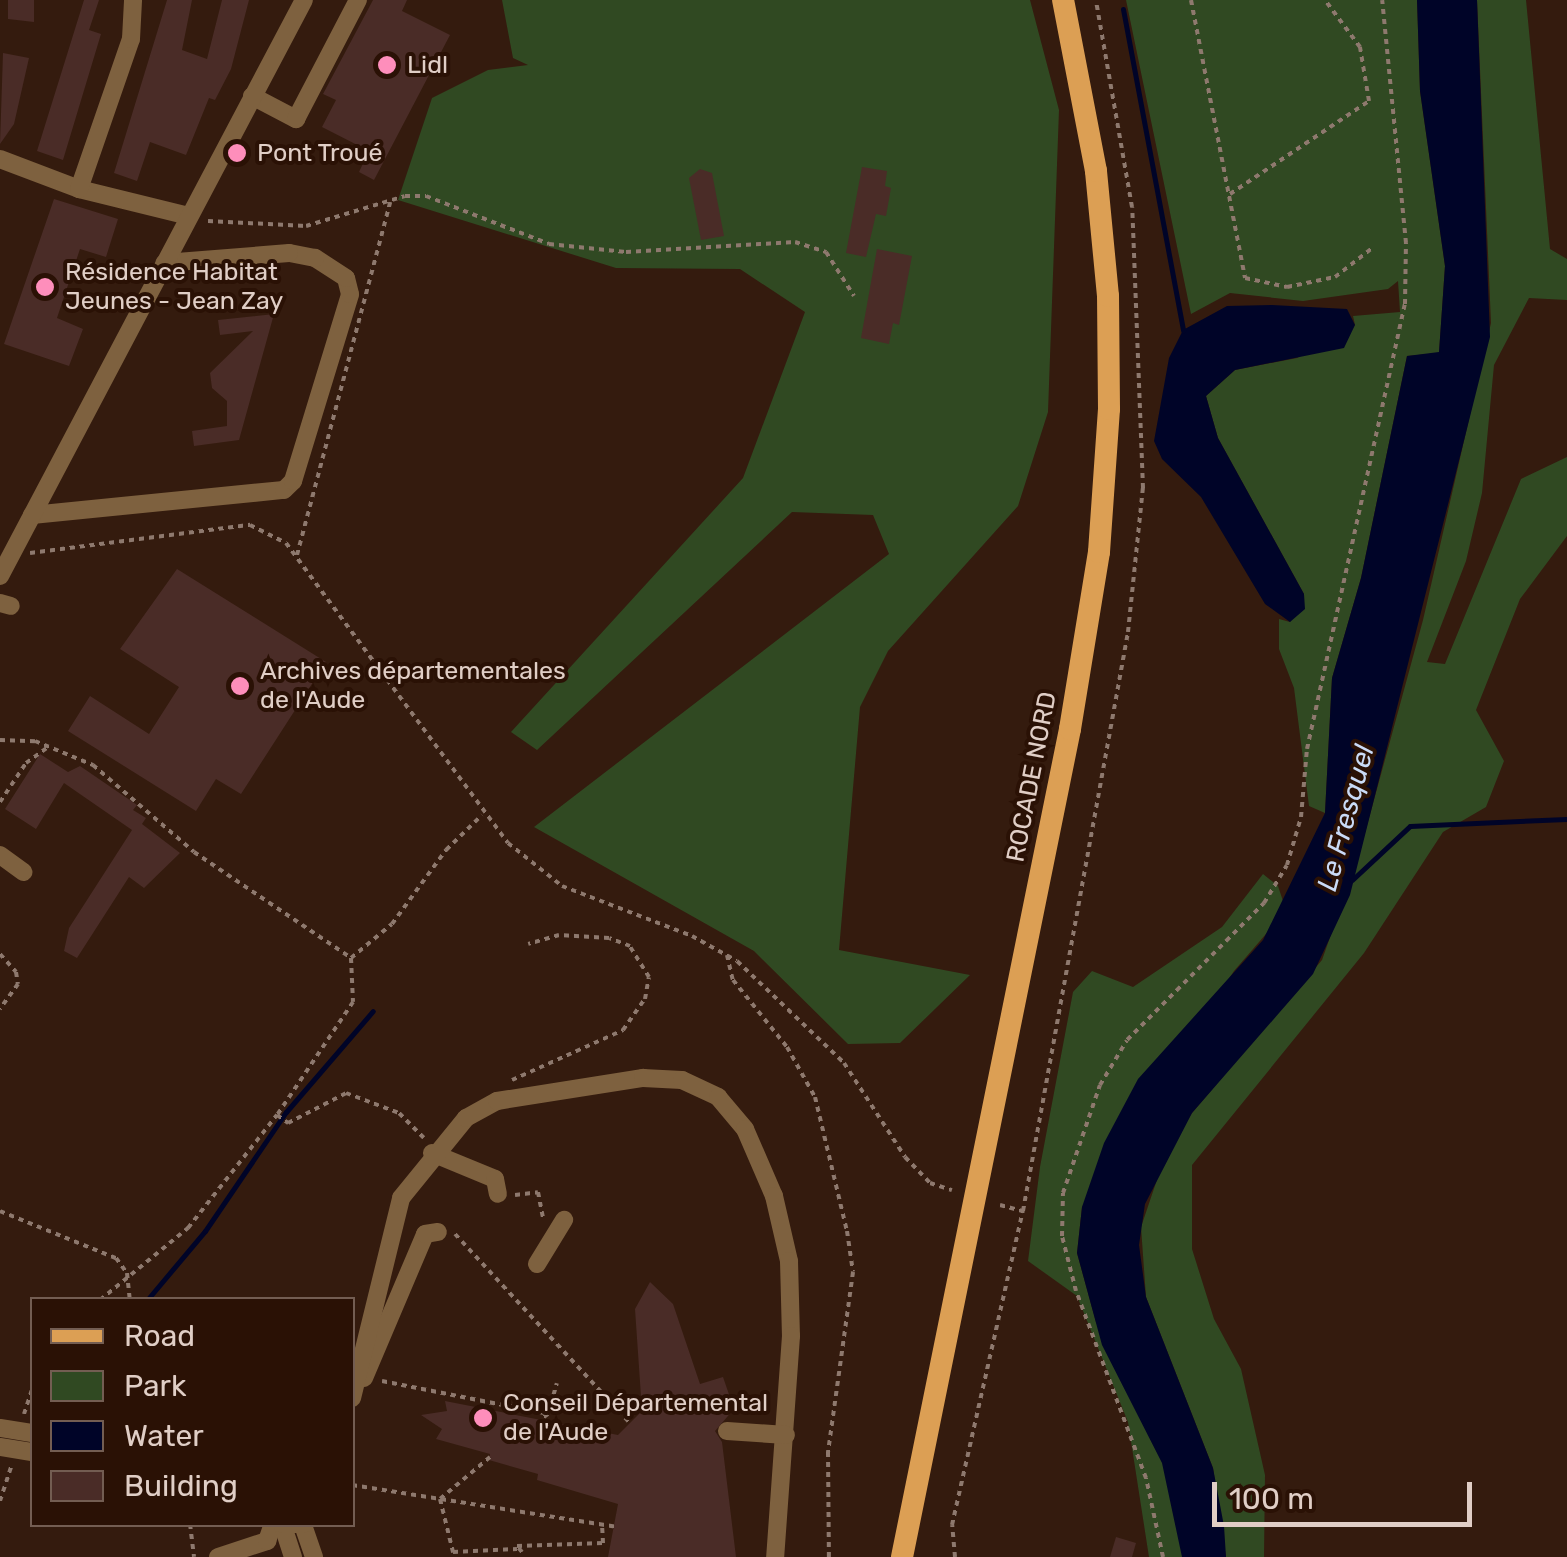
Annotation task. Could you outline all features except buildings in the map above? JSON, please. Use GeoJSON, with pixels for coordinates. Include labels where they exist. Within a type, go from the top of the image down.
{"type":"FeatureCollection","features":[{"type":"Feature","properties":{"kind":"main road","name":"ROCADE NORD"},"geometry":{"type":"LineString","coordinates":[[902,1557],[1070,729],[1099,552],[1109,409],[1108,296],[1096,171],[1063,0]]}},
{"type":"Feature","properties":{"kind":"street"},"geometry":{"type":"LineString","coordinates":[[79,189],[132,40],[134,0]]}},
{"type":"Feature","properties":{"kind":"street"},"geometry":{"type":"LineString","coordinates":[[0,576],[304,0]]}},
{"type":"Feature","properties":{"kind":"street"},"geometry":{"type":"LineString","coordinates":[[252,96],[296,119],[358,0]]}},
{"type":"Feature","properties":{"kind":"street"},"geometry":{"type":"LineString","coordinates":[[0,159],[79,189],[189,216]]}},
{"type":"Feature","properties":{"kind":"street"},"geometry":{"type":"LineString","coordinates":[[32,515],[284,490],[294,481],[350,294],[346,278],[314,258],[289,252],[164,264]]}},
{"type":"Feature","properties":{"kind":"street"},"geometry":{"type":"LineString","coordinates":[[0,855],[23,872]]}},
{"type":"Feature","properties":{"kind":"street"},"geometry":{"type":"LineString","coordinates":[[355,1387],[401,1198],[432,1153],[466,1118],[497,1101],[643,1078],[682,1080],[718,1097],[752,1146],[774,1196],[788,1261],[786,1435],[776,1557]]}},
{"type":"Feature","properties":{"kind":"street"},"geometry":{"type":"LineString","coordinates":[[432,1153],[495,1179],[498,1194]]}},
{"type":"Feature","properties":{"kind":"street"},"geometry":{"type":"LineString","coordinates":[[536,1264],[564,1220]]}},
{"type":"Feature","properties":{"kind":"street"},"geometry":{"type":"LineString","coordinates":[[355,1392],[424,1234],[447,1233]]}},
{"type":"Feature","properties":{"kind":"street"},"geometry":{"type":"LineString","coordinates":[[0,1428],[27,1428]]}},
{"type":"Feature","properties":{"kind":"street"},"geometry":{"type":"LineString","coordinates":[[727,1431],[786,1435]]}},
{"type":"Feature","properties":{"kind":"street"},"geometry":{"type":"LineString","coordinates":[[0,1447],[30,1452]]}},
{"type":"Feature","properties":{"kind":"street"},"geometry":{"type":"LineString","coordinates":[[218,1557],[267,1541],[272,1527]]}},
{"type":"Feature","properties":{"kind":"street"},"geometry":{"type":"LineString","coordinates":[[283,1527],[293,1557]]}},
{"type":"Feature","properties":{"kind":"street"},"geometry":{"type":"LineString","coordinates":[[305,1527],[314,1557]]}},
{"type":"Feature","properties":{"kind":"path"},"geometry":{"type":"LineString","coordinates":[[1191,0],[1245,278],[1287,287],[1335,277],[1371,250]]}},
{"type":"Feature","properties":{"kind":"path"},"geometry":{"type":"LineString","coordinates":[[1229,194],[1369,100],[1360,47],[1325,0]]}},
{"type":"Feature","properties":{"kind":"path"},"geometry":{"type":"LineString","coordinates":[[1162,1557],[1146,1478],[1076,1290],[1062,1236],[1063,1194],[1100,1085],[1127,1040],[1264,903],[1287,865],[1301,817],[1308,749],[1405,304],[1406,244],[1382,0]]}},
{"type":"Feature","properties":{"kind":"path"},"geometry":{"type":"LineString","coordinates":[[189,216],[306,226],[391,200],[426,196],[549,244],[626,252],[794,242],[826,252],[854,296]]}},
{"type":"Feature","properties":{"kind":"path"},"geometry":{"type":"LineString","coordinates":[[297,555],[391,200]]}},
{"type":"Feature","properties":{"kind":"path"},"geometry":{"type":"LineString","coordinates":[[10,556],[250,525],[297,555],[482,815],[562,886],[727,955],[784,1000],[844,1063],[905,1157],[930,1183],[952,1190]]}},
{"type":"Feature","properties":{"kind":"path"},"geometry":{"type":"LineString","coordinates":[[0,740],[48,748],[93,765],[194,852],[352,958]]}},
{"type":"Feature","properties":{"kind":"path"},"geometry":{"type":"LineString","coordinates":[[0,802],[26,762],[48,748]]}},
{"type":"Feature","properties":{"kind":"path"},"geometry":{"type":"LineString","coordinates":[[352,958],[392,924],[446,850],[482,815]]}},
{"type":"Feature","properties":{"kind":"path"},"geometry":{"type":"LineString","coordinates":[[497,1089],[623,1030],[645,1000],[648,978],[630,946],[584,936],[528,944]]}},
{"type":"Feature","properties":{"kind":"path"},"geometry":{"type":"LineString","coordinates":[[0,954],[16,972],[18,984],[0,1009]]}},
{"type":"Feature","properties":{"kind":"path"},"geometry":{"type":"LineString","coordinates":[[727,955],[733,980],[787,1046],[815,1097],[847,1231],[853,1272],[828,1452],[829,1557]]}},
{"type":"Feature","properties":{"kind":"path"},"geometry":{"type":"LineString","coordinates":[[103,1297],[127,1273],[188,1228],[281,1118],[353,1002],[352,958]]}},
{"type":"Feature","properties":{"kind":"path"},"geometry":{"type":"LineString","coordinates":[[281,1118],[346,1093],[400,1113],[432,1153]]}},
{"type":"Feature","properties":{"kind":"path"},"geometry":{"type":"LineString","coordinates":[[520,1195],[538,1192],[543,1218]]}},
{"type":"Feature","properties":{"kind":"path"},"geometry":{"type":"LineString","coordinates":[[1000,1204],[1022,1212]]}},
{"type":"Feature","properties":{"kind":"path"},"geometry":{"type":"LineString","coordinates":[[0,1211],[116,1258],[127,1273],[130,1297]]}},
{"type":"Feature","properties":{"kind":"path"},"geometry":{"type":"LineString","coordinates":[[447,1233],[630,1423]]}},
{"type":"Feature","properties":{"kind":"path"},"geometry":{"type":"LineString","coordinates":[[377,1380],[548,1414]]}},
{"type":"Feature","properties":{"kind":"path"},"geometry":{"type":"LineString","coordinates":[[542,1419],[548,1414],[557,1382]]}},
{"type":"Feature","properties":{"kind":"path"},"geometry":{"type":"LineString","coordinates":[[440,1499],[490,1457]]}},
{"type":"Feature","properties":{"kind":"path"},"geometry":{"type":"LineString","coordinates":[[0,1501],[12,1464]]}},
{"type":"Feature","properties":{"kind":"path"},"geometry":{"type":"LineString","coordinates":[[355,1486],[618,1527]]}},
{"type":"Feature","properties":{"kind":"path"},"geometry":{"type":"LineString","coordinates":[[440,1499],[453,1552],[603,1543],[602,1525]]}},
{"type":"Feature","properties":{"kind":"path"},"geometry":{"type":"LineString","coordinates":[[190,1527],[194,1557]]}},
{"type":"Feature","properties":{"kind":"green space"},"geometry":{"type":"Polygon","coordinates":[[[502,0],[1030,0],[1059,110],[1048,412],[1018,506],[888,651],[860,707],[839,950],[970,975],[900,1043],[848,1044],[754,951],[534,827],[889,554],[873,515],[792,512],[537,750],[511,732],[743,478],[805,312],[740,269],[616,268],[398,200],[432,98],[488,70],[528,65],[513,58],[502,0]]]}},
{"type":"Feature","properties":{"kind":"green space"},"geometry":{"type":"Polygon","coordinates":[[[1126,0],[1417,0],[1420,91],[1445,266],[1439,353],[1407,356],[1361,578],[1332,678],[1325,813],[1309,806],[1294,688],[1279,649],[1279,619],[1290,622],[1304,594],[1218,438],[1206,396],[1235,370],[1297,358],[1355,325],[1353,316],[1400,312],[1398,281],[1388,289],[1303,301],[1230,293],[1191,314],[1126,0]]]}},
{"type":"Feature","properties":{"kind":"green space"},"geometry":{"type":"Polygon","coordinates":[[[1477,0],[1526,0],[1550,249],[1567,259],[1567,300],[1529,298],[1494,365],[1482,493],[1466,561],[1427,662],[1445,664],[1521,479],[1567,457],[1567,536],[1520,599],[1476,710],[1504,761],[1486,807],[1443,832],[1364,953],[1192,1165],[1192,1249],[1214,1319],[1241,1369],[1265,1475],[1264,1557],[1226,1557],[1213,1468],[1146,1297],[1141,1227],[1165,1156],[1192,1113],[1322,960],[1359,855],[1423,620],[1491,323],[1477,0]]]}},
{"type":"Feature","properties":{"kind":"green space"},"geometry":{"type":"Polygon","coordinates":[[[1263,874],[1278,886],[1284,904],[1272,927],[1234,971],[1082,1207],[1077,1253],[1096,1322],[1172,1473],[1187,1557],[1149,1557],[1128,1422],[1077,1296],[1028,1261],[1040,1167],[1073,992],[1092,971],[1133,987],[1222,927],[1263,874]]]}},
{"type":"Feature","properties":{"kind":"water","name":"Le Fresquel"},"geometry":{"type":"Polygon","coordinates":[[[1417,0],[1477,0],[1490,337],[1350,895],[1313,974],[1192,1113],[1145,1204],[1139,1245],[1146,1297],[1213,1468],[1224,1526],[1226,1557],[1182,1557],[1162,1463],[1102,1345],[1077,1253],[1082,1207],[1104,1143],[1138,1079],[1263,940],[1325,813],[1332,678],[1361,578],[1407,356],[1439,352],[1445,266],[1420,91],[1417,0]]]}},
{"type":"Feature","properties":{"kind":"water"},"geometry":{"type":"Polygon","coordinates":[[[1227,306],[1347,309],[1355,325],[1344,348],[1235,370],[1206,396],[1218,438],[1304,594],[1305,609],[1290,622],[1265,604],[1201,497],[1162,459],[1154,441],[1169,358],[1183,330],[1227,306]]]}},
{"type":"Feature","properties":{"kind":"waterway"},"geometry":{"type":"LineString","coordinates":[[1123,9],[1183,330]]}},
{"type":"Feature","properties":{"kind":"waterway","name":"Le Fresquel"},"geometry":{"type":"LineString","coordinates":[[1352,880],[1410,826],[1567,819]]}},
{"type":"Feature","properties":{"kind":"waterway"},"geometry":{"type":"LineString","coordinates":[[150,1297],[205,1231],[286,1112],[373,1011]]}},
{"type":"Feature","properties":{"kind":"place","name":"Lidl"},"geometry":{"type":"Point","coordinates":[387,65]}},
{"type":"Feature","properties":{"kind":"place","name":"Pont Troué"},"geometry":{"type":"Point","coordinates":[237,153]}},
{"type":"Feature","properties":{"kind":"place","name":"Résidence Habitat Jeunes - Jean Zay"},"geometry":{"type":"Point","coordinates":[45,287]}},
{"type":"Feature","properties":{"kind":"place","name":"Archives départementales de l'Aude"},"geometry":{"type":"Point","coordinates":[240,686]}},
{"type":"Feature","properties":{"kind":"place","name":"Conseil Départemental de l'Aude"},"geometry":{"type":"Point","coordinates":[483,1418]}}]}
